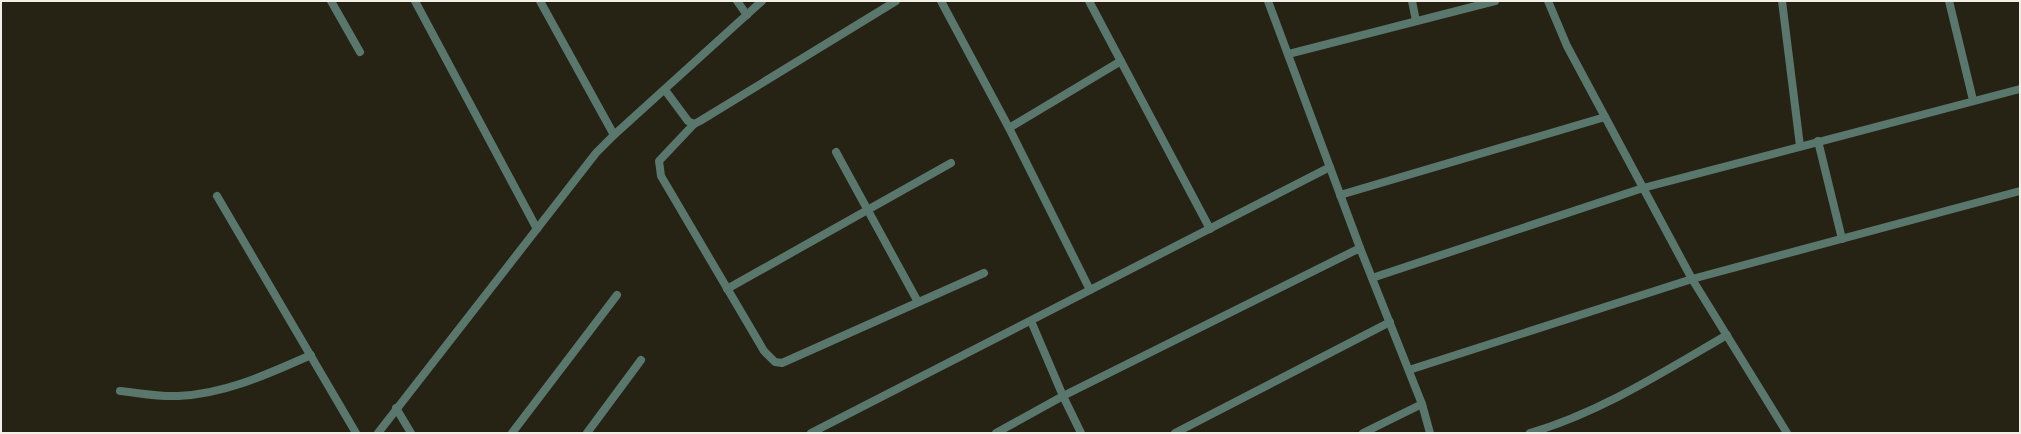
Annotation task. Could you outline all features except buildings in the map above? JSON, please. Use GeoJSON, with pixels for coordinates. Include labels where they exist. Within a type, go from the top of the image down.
{"type":"FeatureCollection","features":[{"type":"Feature","properties":{"kind":"street"},"geometry":{"type":"LineString","coordinates":[[331,1],[360,52]]}},
{"type":"Feature","properties":{"kind":"street"},"geometry":{"type":"LineString","coordinates":[[414,1],[537,229]]}},
{"type":"Feature","properties":{"kind":"street"},"geometry":{"type":"LineString","coordinates":[[540,1],[614,135]]}},
{"type":"Feature","properties":{"kind":"street"},"geometry":{"type":"LineString","coordinates":[[737,1],[746,14]]}},
{"type":"Feature","properties":{"kind":"street"},"geometry":{"type":"LineString","coordinates":[[378,433],[596,153],[746,14],[762,1]]}},
{"type":"Feature","properties":{"kind":"street"},"geometry":{"type":"LineString","coordinates":[[896,1],[694,124],[659,161],[658,168],[661,176],[764,351],[775,362],[782,363],[984,273]]}},
{"type":"Feature","properties":{"kind":"street"},"geometry":{"type":"LineString","coordinates":[[941,1],[1009,128],[1090,290]]}},
{"type":"Feature","properties":{"kind":"street"},"geometry":{"type":"LineString","coordinates":[[1089,1],[1210,229]]}},
{"type":"Feature","properties":{"kind":"street"},"geometry":{"type":"LineString","coordinates":[[1268,1],[1360,248],[1422,404],[1430,433]]}},
{"type":"Feature","properties":{"kind":"street"},"geometry":{"type":"LineString","coordinates":[[1412,1],[1416,21]]}},
{"type":"Feature","properties":{"kind":"street"},"geometry":{"type":"LineString","coordinates":[[1288,54],[1482,3],[1495,1]]}},
{"type":"Feature","properties":{"kind":"street"},"geometry":{"type":"LineString","coordinates":[[1548,1],[1567,46],[1692,279],[1788,433]]}},
{"type":"Feature","properties":{"kind":"street"},"geometry":{"type":"LineString","coordinates":[[1782,1],[1800,146]]}},
{"type":"Feature","properties":{"kind":"street"},"geometry":{"type":"LineString","coordinates":[[1949,1],[1973,100]]}},
{"type":"Feature","properties":{"kind":"street"},"geometry":{"type":"LineString","coordinates":[[1009,128],[1121,61]]}},
{"type":"Feature","properties":{"kind":"street"},"geometry":{"type":"LineString","coordinates":[[1372,278],[1643,188],[1973,100],[2020,89]]}},
{"type":"Feature","properties":{"kind":"street"},"geometry":{"type":"LineString","coordinates":[[665,90],[688,121],[694,124]]}},
{"type":"Feature","properties":{"kind":"street"},"geometry":{"type":"LineString","coordinates":[[1340,195],[1605,117]]}},
{"type":"Feature","properties":{"kind":"street"},"geometry":{"type":"LineString","coordinates":[[1818,141],[1842,239]]}},
{"type":"Feature","properties":{"kind":"street"},"geometry":{"type":"LineString","coordinates":[[836,152],[918,302]]}},
{"type":"Feature","properties":{"kind":"street"},"geometry":{"type":"LineString","coordinates":[[727,288],[951,163]]}},
{"type":"Feature","properties":{"kind":"street"},"geometry":{"type":"LineString","coordinates":[[811,433],[1330,167]]}},
{"type":"Feature","properties":{"kind":"street"},"geometry":{"type":"LineString","coordinates":[[1409,370],[1692,279],[2020,191]]}},
{"type":"Feature","properties":{"kind":"street"},"geometry":{"type":"LineString","coordinates":[[217,196],[356,433]]}},
{"type":"Feature","properties":{"kind":"street"},"geometry":{"type":"LineString","coordinates":[[996,433],[1063,396],[1360,248]]}},
{"type":"Feature","properties":{"kind":"street"},"geometry":{"type":"LineString","coordinates":[[512,433],[616,295]]}},
{"type":"Feature","properties":{"kind":"street"},"geometry":{"type":"LineString","coordinates":[[1031,321],[1063,396],[1081,433]]}},
{"type":"Feature","properties":{"kind":"street"},"geometry":{"type":"LineString","coordinates":[[1175,433],[1390,322]]}},
{"type":"Feature","properties":{"kind":"street"},"geometry":{"type":"LineString","coordinates":[[1530,433],[1563,423],[1620,397],[1727,335]]}},
{"type":"Feature","properties":{"kind":"street"},"geometry":{"type":"LineString","coordinates":[[120,391],[176,396],[200,394],[250,381],[310,355]]}},
{"type":"Feature","properties":{"kind":"street"},"geometry":{"type":"LineString","coordinates":[[587,433],[641,360]]}},
{"type":"Feature","properties":{"kind":"street"},"geometry":{"type":"LineString","coordinates":[[1363,433],[1422,404]]}},
{"type":"Feature","properties":{"kind":"street"},"geometry":{"type":"LineString","coordinates":[[396,408],[411,433]]}}]}
